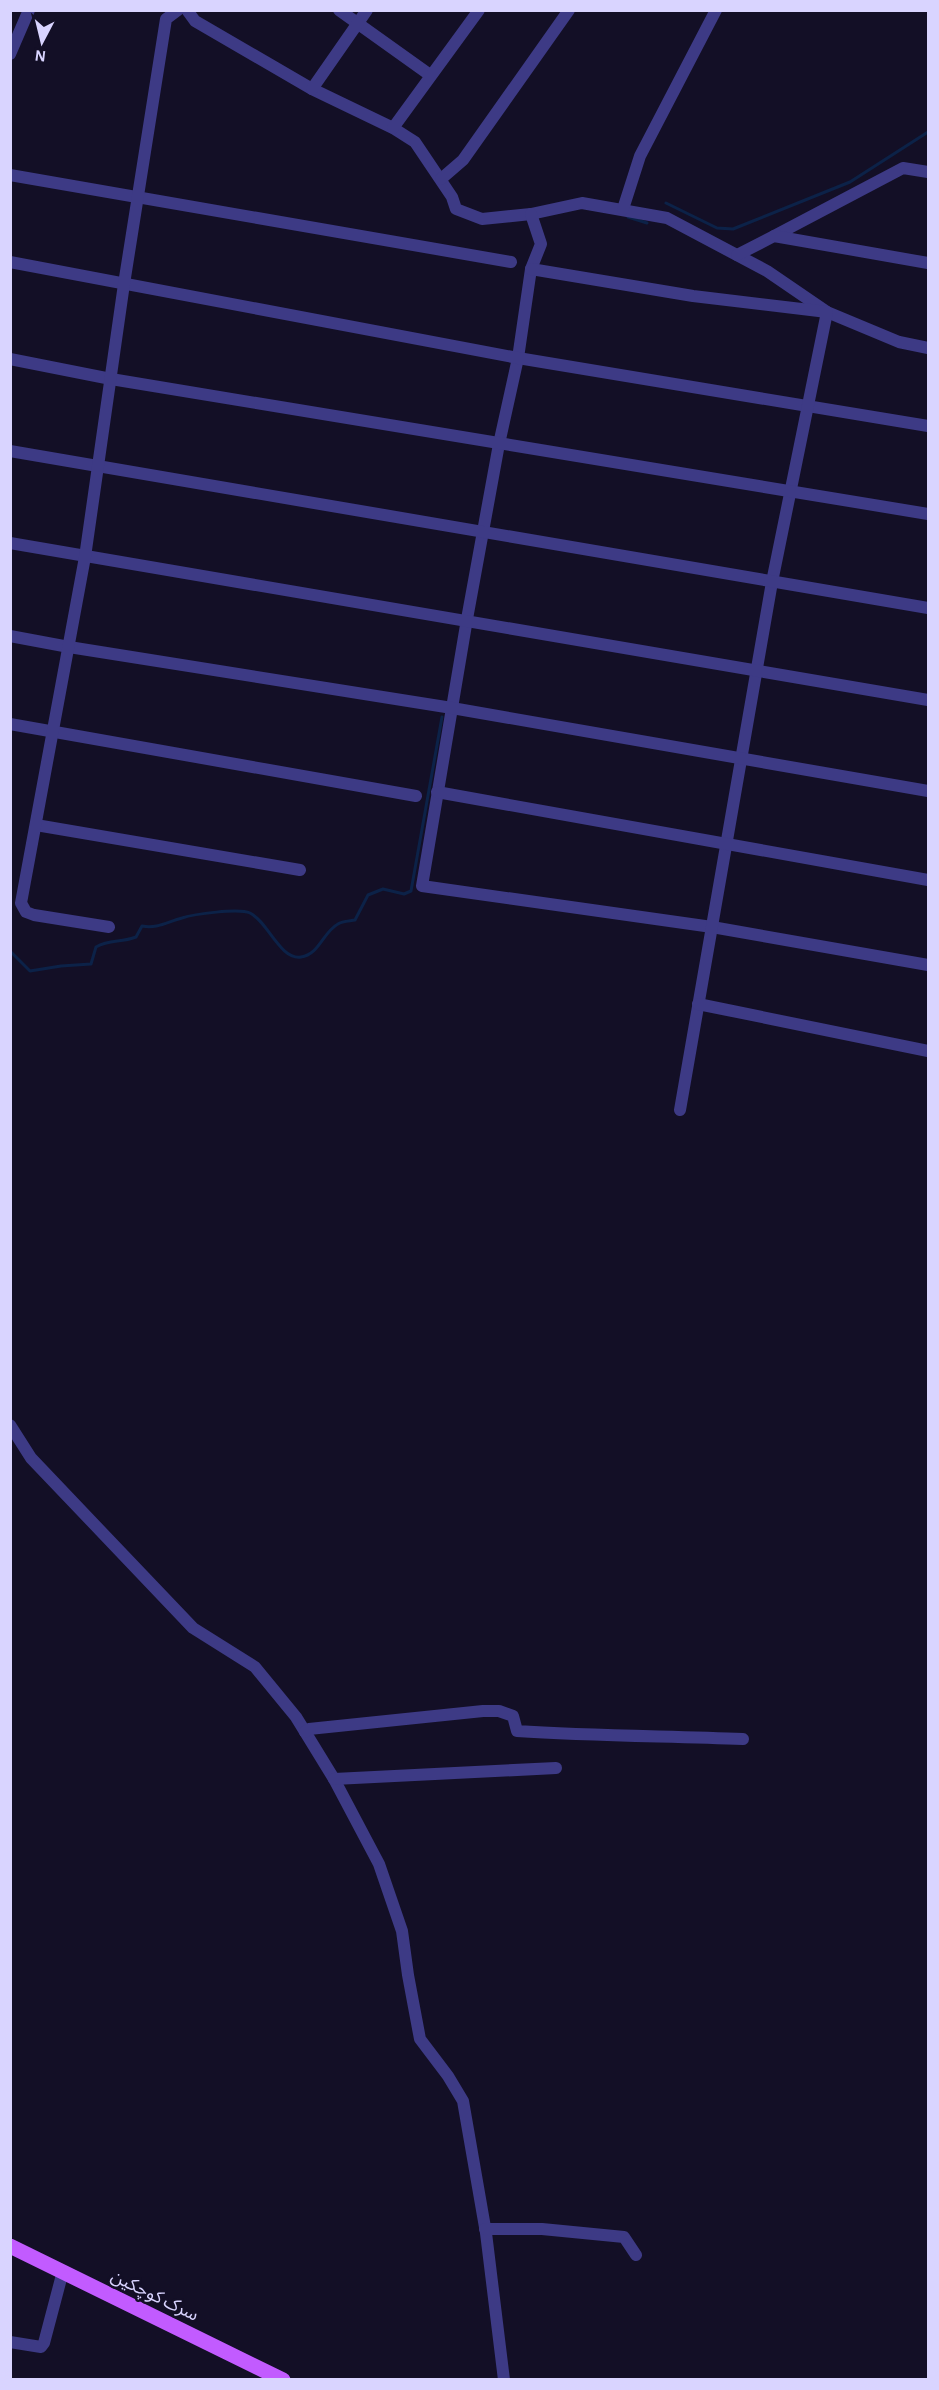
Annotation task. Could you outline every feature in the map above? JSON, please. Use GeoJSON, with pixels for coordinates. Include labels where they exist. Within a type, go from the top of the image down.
{"type":"FeatureCollection","features":[{"type":"Feature","properties":{"kind":"main road","name":"سرک کوچکین"},"geometry":{"type":"LineString","coordinates":[[10,2246],[283,2379]]}},
{"type":"Feature","properties":{"kind":"street"},"geometry":{"type":"LineString","coordinates":[[10,54],[29,10]]}},
{"type":"Feature","properties":{"kind":"street"},"geometry":{"type":"LineString","coordinates":[[109,927],[34,915],[26,912],[21,903],[85,557],[124,284],[166,19],[178,10]]}},
{"type":"Feature","properties":{"kind":"street"},"geometry":{"type":"LineString","coordinates":[[187,10],[195,21],[312,88],[393,128],[415,142],[441,179],[456,209],[482,219],[531,214],[582,203],[667,218],[767,271],[827,312],[899,342],[928,348]]}},
{"type":"Feature","properties":{"kind":"street"},"geometry":{"type":"LineString","coordinates":[[339,10],[430,75]]}},
{"type":"Feature","properties":{"kind":"street"},"geometry":{"type":"LineString","coordinates":[[312,88],[367,10]]}},
{"type":"Feature","properties":{"kind":"street"},"geometry":{"type":"LineString","coordinates":[[393,128],[479,10]]}},
{"type":"Feature","properties":{"kind":"street"},"geometry":{"type":"LineString","coordinates":[[441,179],[462,160],[569,10]]}},
{"type":"Feature","properties":{"kind":"street"},"geometry":{"type":"LineString","coordinates":[[623,209],[640,156],[716,10]]}},
{"type":"Feature","properties":{"kind":"street"},"geometry":{"type":"LineString","coordinates":[[737,255],[903,168],[928,172]]}},
{"type":"Feature","properties":{"kind":"street"},"geometry":{"type":"LineString","coordinates":[[10,175],[460,255],[511,262]]}},
{"type":"Feature","properties":{"kind":"street"},"geometry":{"type":"LineString","coordinates":[[531,214],[538,232],[540,250],[531,269],[518,358],[499,444],[467,619],[422,886],[712,927],[928,965]]}},
{"type":"Feature","properties":{"kind":"street"},"geometry":{"type":"LineString","coordinates":[[774,236],[928,263]]}},
{"type":"Feature","properties":{"kind":"street"},"geometry":{"type":"LineString","coordinates":[[10,262],[518,358],[928,426]]}},
{"type":"Feature","properties":{"kind":"street"},"geometry":{"type":"LineString","coordinates":[[531,269],[693,296],[827,312]]}},
{"type":"Feature","properties":{"kind":"street"},"geometry":{"type":"LineString","coordinates":[[680,1110],[772,582],[827,312]]}},
{"type":"Feature","properties":{"kind":"street"},"geometry":{"type":"LineString","coordinates":[[10,359],[111,379],[928,514]]}},
{"type":"Feature","properties":{"kind":"street"},"geometry":{"type":"LineString","coordinates":[[10,451],[928,608]]}},
{"type":"Feature","properties":{"kind":"street"},"geometry":{"type":"LineString","coordinates":[[10,543],[467,619],[928,700]]}},
{"type":"Feature","properties":{"kind":"street"},"geometry":{"type":"LineString","coordinates":[[10,636],[452,708],[928,790]]}},
{"type":"Feature","properties":{"kind":"street"},"geometry":{"type":"LineString","coordinates":[[10,724],[416,795]]}},
{"type":"Feature","properties":{"kind":"street"},"geometry":{"type":"LineString","coordinates":[[437,792],[928,880]]}},
{"type":"Feature","properties":{"kind":"street"},"geometry":{"type":"LineString","coordinates":[[36,825],[300,870]]}},
{"type":"Feature","properties":{"kind":"street"},"geometry":{"type":"LineString","coordinates":[[698,1004],[928,1051]]}},
{"type":"Feature","properties":{"kind":"street"},"geometry":{"type":"LineString","coordinates":[[10,1425],[31,1458],[193,1628],[255,1667],[296,1717],[334,1779],[379,1864],[402,1931],[420,2039],[448,2076],[463,2101],[485,2229],[504,2379]]}},
{"type":"Feature","properties":{"kind":"street"},"geometry":{"type":"LineString","coordinates":[[305,1732],[309,1729],[499,1711],[513,1716],[517,1731],[590,1736],[638,1735],[742,1739]]}},
{"type":"Feature","properties":{"kind":"street"},"geometry":{"type":"LineString","coordinates":[[334,1779],[556,1768]]}},
{"type":"Feature","properties":{"kind":"street"},"geometry":{"type":"LineString","coordinates":[[485,2229],[542,2229],[624,2237],[636,2255]]}},
{"type":"Feature","properties":{"kind":"street"},"geometry":{"type":"LineString","coordinates":[[10,2342],[33,2347],[41,2347],[44,2343],[63,2271]]}},
{"type":"Feature","properties":{"kind":"waterway"},"geometry":{"type":"LineString","coordinates":[[666,203],[717,228],[733,229],[850,182],[928,132]]}},
{"type":"Feature","properties":{"kind":"waterway"},"geometry":{"type":"LineString","coordinates":[[628,217],[647,223]]}},
{"type":"Feature","properties":{"kind":"waterway"},"geometry":{"type":"LineString","coordinates":[[10,951],[30,971],[91,964],[96,947],[136,937],[142,926],[157,926],[196,915],[236,911],[250,913],[263,924],[287,953],[301,957],[307,955],[317,948],[333,928],[342,922],[355,920],[368,895],[383,889],[404,894],[411,891],[442,717]]}}]}
